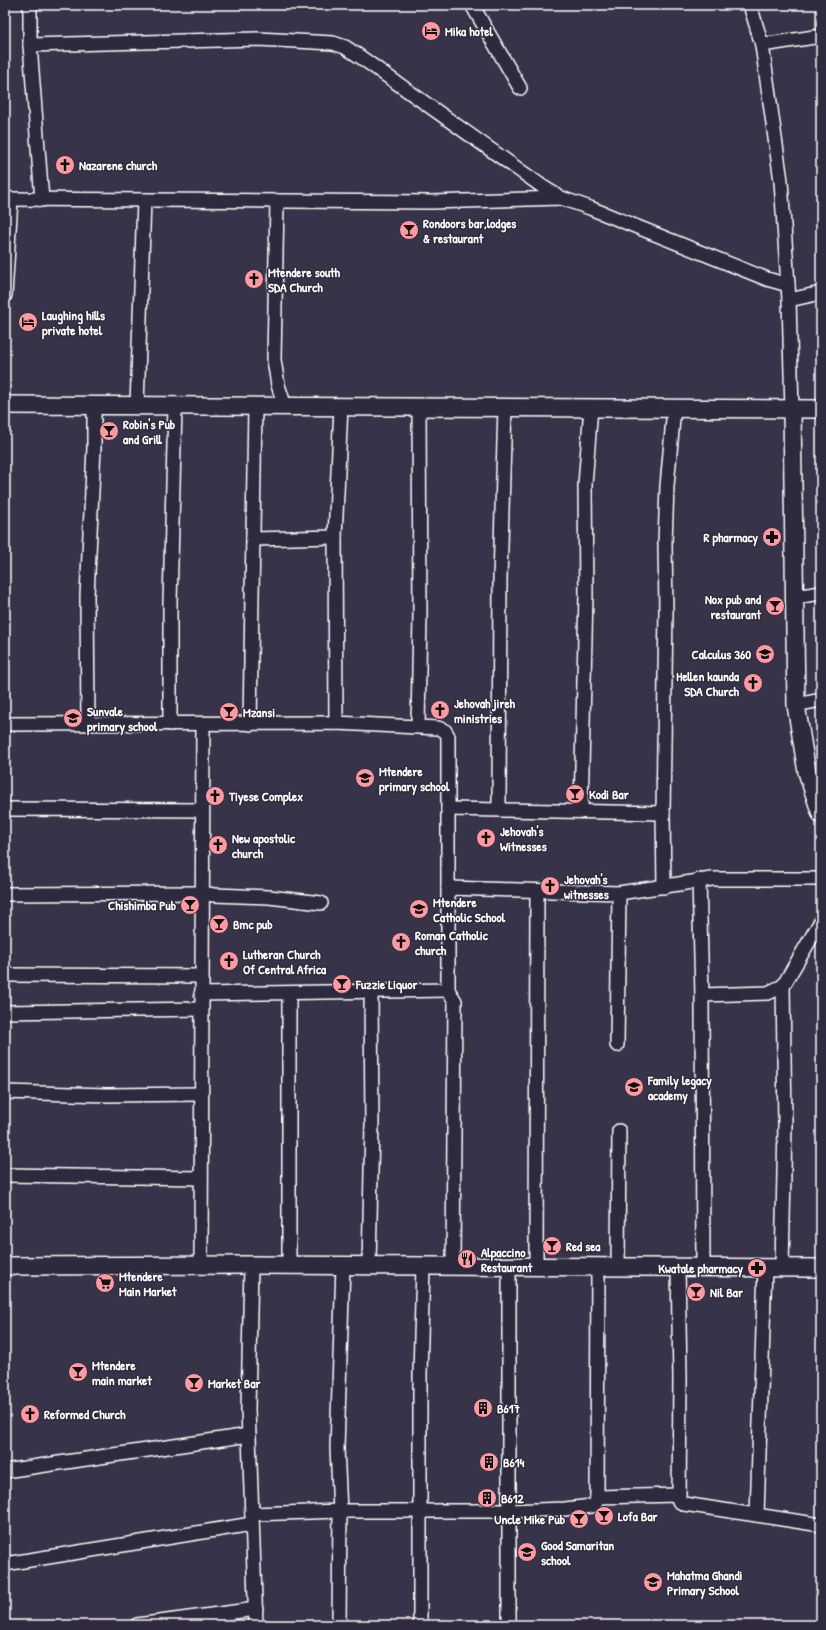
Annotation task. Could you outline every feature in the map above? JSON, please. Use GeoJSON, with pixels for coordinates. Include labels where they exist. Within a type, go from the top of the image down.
{"type":"FeatureCollection","features":[{"type":"Feature","properties":{"kind":"main road"},"geometry":{"type":"LineString","coordinates":[[5,405],[821,409]]}},
{"type":"Feature","properties":{"kind":"main road"},"geometry":{"type":"LineString","coordinates":[[792,410],[796,597],[796,705],[802,748],[818,795],[821,814]]}},
{"type":"Feature","properties":{"kind":"main road"},"geometry":{"type":"LineString","coordinates":[[5,1266],[289,1265],[821,1268]]}},
{"type":"Feature","properties":{"kind":"street"},"geometry":{"type":"LineString","coordinates":[[30,5],[30,45],[42,200]]}},
{"type":"Feature","properties":{"kind":"street"},"geometry":{"type":"LineString","coordinates":[[472,5],[520,88]]}},
{"type":"Feature","properties":{"kind":"street"},"geometry":{"type":"LineString","coordinates":[[750,5],[762,45],[781,181],[789,300],[792,410]]}},
{"type":"Feature","properties":{"kind":"street"},"geometry":{"type":"LineString","coordinates":[[762,45],[821,36]]}},
{"type":"Feature","properties":{"kind":"street"},"geometry":{"type":"LineString","coordinates":[[30,45],[258,38],[333,43],[345,47],[359,56],[537,183],[561,198],[598,210],[767,278],[788,284]]}},
{"type":"Feature","properties":{"kind":"street"},"geometry":{"type":"LineString","coordinates":[[5,295],[8,199],[431,202],[561,198]]}},
{"type":"Feature","properties":{"kind":"street"},"geometry":{"type":"LineString","coordinates":[[137,406],[144,200]]}},
{"type":"Feature","properties":{"kind":"street"},"geometry":{"type":"LineString","coordinates":[[277,201],[274,360],[278,385],[285,407]]}},
{"type":"Feature","properties":{"kind":"street"},"geometry":{"type":"LineString","coordinates":[[789,300],[821,294]]}},
{"type":"Feature","properties":{"kind":"street"},"geometry":{"type":"LineString","coordinates":[[88,724],[87,596],[94,448],[94,405]]}},
{"type":"Feature","properties":{"kind":"street"},"geometry":{"type":"LineString","coordinates":[[170,724],[170,603],[175,406]]}},
{"type":"Feature","properties":{"kind":"street"},"geometry":{"type":"LineString","coordinates":[[250,724],[255,406]]}},
{"type":"Feature","properties":{"kind":"street"},"geometry":{"type":"LineString","coordinates":[[336,724],[335,537],[341,406]]}},
{"type":"Feature","properties":{"kind":"street"},"geometry":{"type":"LineString","coordinates":[[418,726],[420,615],[419,407]]}},
{"type":"Feature","properties":{"kind":"street"},"geometry":{"type":"LineString","coordinates":[[499,809],[500,587],[506,407]]}},
{"type":"Feature","properties":{"kind":"street"},"geometry":{"type":"LineString","coordinates":[[581,811],[586,594],[585,485],[591,407]]}},
{"type":"Feature","properties":{"kind":"street"},"geometry":{"type":"LineString","coordinates":[[664,887],[663,813],[666,611],[665,543],[667,486],[674,408]]}},
{"type":"Feature","properties":{"kind":"street"},"geometry":{"type":"LineString","coordinates":[[253,539],[335,537]]}},
{"type":"Feature","properties":{"kind":"street"},"geometry":{"type":"LineString","coordinates":[[796,597],[821,592]]}},
{"type":"Feature","properties":{"kind":"street"},"geometry":{"type":"LineString","coordinates":[[796,705],[821,700]]}},
{"type":"Feature","properties":{"kind":"street"},"geometry":{"type":"LineString","coordinates":[[5,724],[336,724],[418,726],[438,728],[444,731],[448,736],[448,990],[455,1001],[453,1267]]}},
{"type":"Feature","properties":{"kind":"street"},"geometry":{"type":"LineString","coordinates":[[201,1266],[201,893],[203,724]]}},
{"type":"Feature","properties":{"kind":"street"},"geometry":{"type":"LineString","coordinates":[[5,809],[202,810]]}},
{"type":"Feature","properties":{"kind":"street"},"geometry":{"type":"LineString","coordinates":[[448,809],[663,813]]}},
{"type":"Feature","properties":{"kind":"street"},"geometry":{"type":"LineString","coordinates":[[448,888],[619,893],[664,887],[699,880],[764,878],[821,879]]}},
{"type":"Feature","properties":{"kind":"street"},"geometry":{"type":"LineString","coordinates":[[699,880],[702,995],[703,1268]]}},
{"type":"Feature","properties":{"kind":"street"},"geometry":{"type":"LineString","coordinates":[[536,1266],[537,891]]}},
{"type":"Feature","properties":{"kind":"street"},"geometry":{"type":"LineString","coordinates":[[5,894],[201,893],[214,895],[269,897],[321,903]]}},
{"type":"Feature","properties":{"kind":"street"},"geometry":{"type":"LineString","coordinates":[[617,1045],[619,893]]}},
{"type":"Feature","properties":{"kind":"street"},"geometry":{"type":"LineString","coordinates":[[782,1267],[785,1125],[783,986],[821,921]]}},
{"type":"Feature","properties":{"kind":"street"},"geometry":{"type":"LineString","coordinates":[[5,975],[201,976]]}},
{"type":"Feature","properties":{"kind":"street"},"geometry":{"type":"LineString","coordinates":[[702,995],[768,993],[783,986]]}},
{"type":"Feature","properties":{"kind":"street"},"geometry":{"type":"LineString","coordinates":[[202,994],[448,990]]}},
{"type":"Feature","properties":{"kind":"street"},"geometry":{"type":"LineString","coordinates":[[369,1266],[372,1125],[371,991]]}},
{"type":"Feature","properties":{"kind":"street"},"geometry":{"type":"LineString","coordinates":[[289,993],[289,1265]]}},
{"type":"Feature","properties":{"kind":"street"},"geometry":{"type":"LineString","coordinates":[[5,1012],[202,1009]]}},
{"type":"Feature","properties":{"kind":"street"},"geometry":{"type":"LineString","coordinates":[[5,1092],[106,1095],[201,1094]]}},
{"type":"Feature","properties":{"kind":"street"},"geometry":{"type":"LineString","coordinates":[[618,1267],[619,1132]]}},
{"type":"Feature","properties":{"kind":"street"},"geometry":{"type":"LineString","coordinates":[[5,1176],[200,1178]]}},
{"type":"Feature","properties":{"kind":"street"},"geometry":{"type":"LineString","coordinates":[[251,1265],[249,1435],[256,1625]]}},
{"type":"Feature","properties":{"kind":"street"},"geometry":{"type":"LineString","coordinates":[[339,1625],[340,1511],[337,1448],[343,1266]]}},
{"type":"Feature","properties":{"kind":"street"},"geometry":{"type":"LineString","coordinates":[[420,1625],[423,1266]]}},
{"type":"Feature","properties":{"kind":"street"},"geometry":{"type":"LineString","coordinates":[[509,1266],[509,1625]]}},
{"type":"Feature","properties":{"kind":"street"},"geometry":{"type":"LineString","coordinates":[[5,1564],[252,1519],[340,1511],[509,1511],[588,1508],[596,1503],[597,1498],[598,1267]]}},
{"type":"Feature","properties":{"kind":"street"},"geometry":{"type":"LineString","coordinates":[[757,1515],[765,1267]]}},
{"type":"Feature","properties":{"kind":"street"},"geometry":{"type":"LineString","coordinates":[[678,1268],[680,1377],[679,1502],[821,1525]]}},
{"type":"Feature","properties":{"kind":"street"},"geometry":{"type":"LineString","coordinates":[[5,1471],[249,1435]]}},
{"type":"Feature","properties":{"kind":"street"},"geometry":{"type":"LineString","coordinates":[[597,1498],[678,1495]]}},
{"type":"Feature","properties":{"kind":"street"},"geometry":{"type":"LineString","coordinates":[[138,1625],[256,1609]]}},
{"type":"Feature","properties":{"kind":"place","name":"Mika hotel"},"geometry":{"type":"Point","coordinates":[431,31]}},
{"type":"Feature","properties":{"kind":"place","name":"Nazarene church"},"geometry":{"type":"Point","coordinates":[65,165]}},
{"type":"Feature","properties":{"kind":"place","name":"Rondoors bar,lodges & restaurant"},"geometry":{"type":"Point","coordinates":[409,230]}},
{"type":"Feature","properties":{"kind":"place","name":"Mtendere south SDA Church"},"geometry":{"type":"Point","coordinates":[254,279]}},
{"type":"Feature","properties":{"kind":"place","name":"Laughing hills private hotel"},"geometry":{"type":"Point","coordinates":[28,322]}},
{"type":"Feature","properties":{"kind":"place","name":"Robin's Pub and Grill"},"geometry":{"type":"Point","coordinates":[109,431]}},
{"type":"Feature","properties":{"kind":"place","name":"R pharmacy"},"geometry":{"type":"Point","coordinates":[772,537]}},
{"type":"Feature","properties":{"kind":"place","name":"Nox pub and restaurant"},"geometry":{"type":"Point","coordinates":[775,606]}},
{"type":"Feature","properties":{"kind":"place","name":"Calculus 360"},"geometry":{"type":"Point","coordinates":[765,654]}},
{"type":"Feature","properties":{"kind":"place","name":"Hellen kaunda SDA Church"},"geometry":{"type":"Point","coordinates":[753,683]}},
{"type":"Feature","properties":{"kind":"place","name":"Jehovah jireh ministries"},"geometry":{"type":"Point","coordinates":[440,710]}},
{"type":"Feature","properties":{"kind":"place","name":"Mzansi"},"geometry":{"type":"Point","coordinates":[229,712]}},
{"type":"Feature","properties":{"kind":"place","name":"Sunvale primary school"},"geometry":{"type":"Point","coordinates":[73,718]}},
{"type":"Feature","properties":{"kind":"place","name":"Mtendere primary school"},"geometry":{"type":"Point","coordinates":[365,778]}},
{"type":"Feature","properties":{"kind":"place","name":"Kodi Bar"},"geometry":{"type":"Point","coordinates":[575,794]}},
{"type":"Feature","properties":{"kind":"place","name":"Tiyese Complex"},"geometry":{"type":"Point","coordinates":[215,796]}},
{"type":"Feature","properties":{"kind":"place","name":"Jehovah's Witnesses"},"geometry":{"type":"Point","coordinates":[486,838]}},
{"type":"Feature","properties":{"kind":"place","name":"New apostolic church"},"geometry":{"type":"Point","coordinates":[218,845]}},
{"type":"Feature","properties":{"kind":"place","name":"Jehovah's witnesses"},"geometry":{"type":"Point","coordinates":[550,886]}},
{"type":"Feature","properties":{"kind":"place","name":"Chishimba Pub"},"geometry":{"type":"Point","coordinates":[190,905]}},
{"type":"Feature","properties":{"kind":"place","name":"Mtendere Catholic School"},"geometry":{"type":"Point","coordinates":[419,909]}},
{"type":"Feature","properties":{"kind":"place","name":"Bmc pub"},"geometry":{"type":"Point","coordinates":[219,924]}},
{"type":"Feature","properties":{"kind":"place","name":"Roman Catholic church"},"geometry":{"type":"Point","coordinates":[401,942]}},
{"type":"Feature","properties":{"kind":"place","name":"Lutheran Church Of Central Africa"},"geometry":{"type":"Point","coordinates":[229,961]}},
{"type":"Feature","properties":{"kind":"place","name":"Fuzzie Liquor"},"geometry":{"type":"Point","coordinates":[342,984]}},
{"type":"Feature","properties":{"kind":"place","name":"Family legacy academy"},"geometry":{"type":"Point","coordinates":[634,1087]}},
{"type":"Feature","properties":{"kind":"place","name":"Red sea"},"geometry":{"type":"Point","coordinates":[552,1246]}},
{"type":"Feature","properties":{"kind":"place","name":"Alpaccino Restaurant"},"geometry":{"type":"Point","coordinates":[467,1259]}},
{"type":"Feature","properties":{"kind":"place","name":"Kwatale pharmacy"},"geometry":{"type":"Point","coordinates":[757,1268]}},
{"type":"Feature","properties":{"kind":"place","name":"Mtendere Main Market"},"geometry":{"type":"Point","coordinates":[105,1283]}},
{"type":"Feature","properties":{"kind":"place","name":"Nil Bar"},"geometry":{"type":"Point","coordinates":[696,1292]}},
{"type":"Feature","properties":{"kind":"place","name":"Mtendere main market"},"geometry":{"type":"Point","coordinates":[78,1372]}},
{"type":"Feature","properties":{"kind":"place","name":"Market Bar"},"geometry":{"type":"Point","coordinates":[194,1383]}},
{"type":"Feature","properties":{"kind":"place","name":"B617"},"geometry":{"type":"Point","coordinates":[483,1408]}},
{"type":"Feature","properties":{"kind":"place","name":"Reformed Church"},"geometry":{"type":"Point","coordinates":[30,1414]}},
{"type":"Feature","properties":{"kind":"place","name":"B614"},"geometry":{"type":"Point","coordinates":[489,1462]}},
{"type":"Feature","properties":{"kind":"place","name":"B612"},"geometry":{"type":"Point","coordinates":[487,1498]}},
{"type":"Feature","properties":{"kind":"place","name":"Lofa Bar"},"geometry":{"type":"Point","coordinates":[604,1516]}},
{"type":"Feature","properties":{"kind":"place","name":"Uncle Mike Pub"},"geometry":{"type":"Point","coordinates":[579,1519]}},
{"type":"Feature","properties":{"kind":"place","name":"Good Samaritan school"},"geometry":{"type":"Point","coordinates":[527,1552]}},
{"type":"Feature","properties":{"kind":"place","name":"Mahatma Ghandi Primary School"},"geometry":{"type":"Point","coordinates":[653,1582]}}]}
